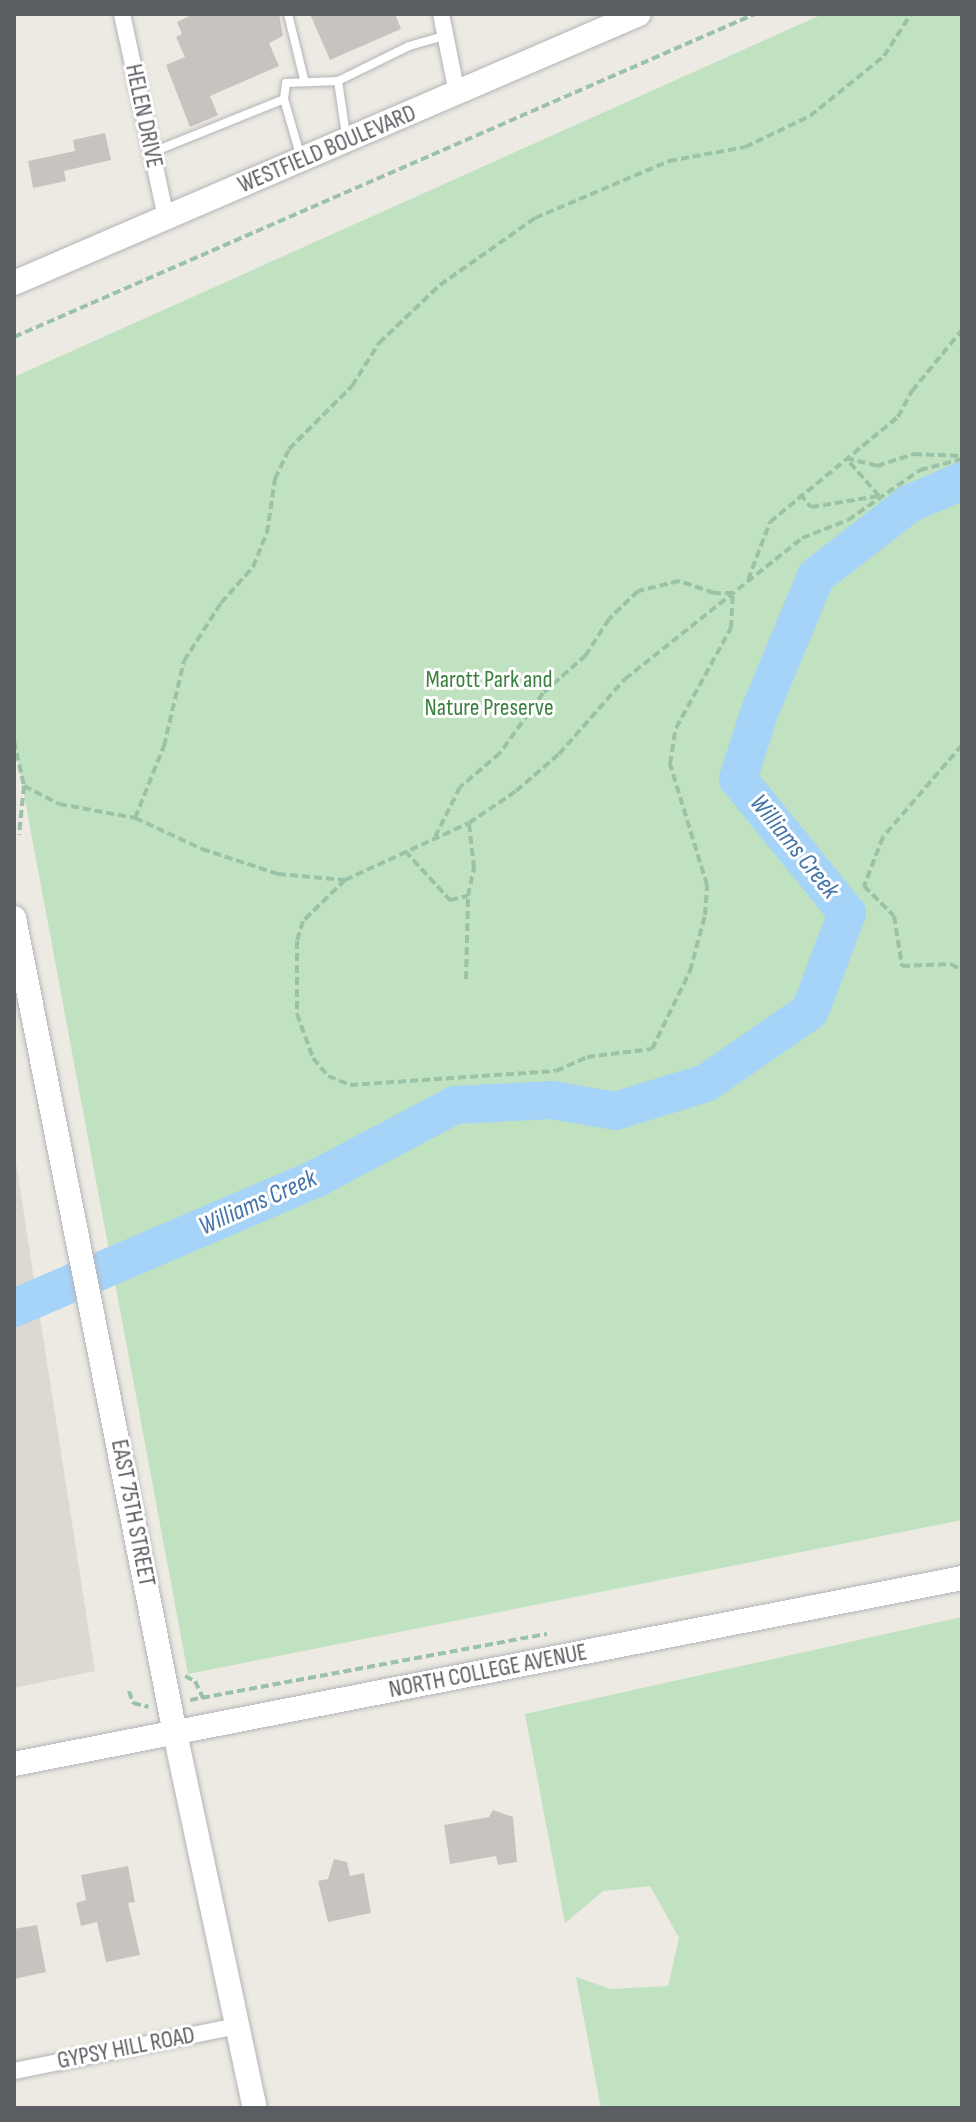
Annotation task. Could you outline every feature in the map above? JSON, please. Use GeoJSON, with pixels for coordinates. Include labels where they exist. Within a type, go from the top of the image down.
{"type":"FeatureCollection","features":[{"type":"Feature","properties":{"kind":"street","name":"HELEN DRIVE"},"geometry":{"type":"LineString","coordinates":[[122,14],[166,218]]}},
{"type":"Feature","properties":{"kind":"street"},"geometry":{"type":"LineString","coordinates":[[441,14],[457,93]]}},
{"type":"Feature","properties":{"kind":"street","name":"WESTFIELD BOULEVARD"},"geometry":{"type":"LineString","coordinates":[[14,283],[639,14]]}},
{"type":"Feature","properties":{"kind":"street","name":"EAST 75TH STREET"},"geometry":{"type":"LineString","coordinates":[[14,918],[56,1116],[175,1733],[255,2108]]}},
{"type":"Feature","properties":{"kind":"street","name":"NORTH COLLEGE AVENUE"},"geometry":{"type":"LineString","coordinates":[[14,1764],[962,1578]]}},
{"type":"Feature","properties":{"kind":"street","name":"GYPSY HILL ROAD"},"geometry":{"type":"LineString","coordinates":[[14,2071],[238,2026]]}},
{"type":"Feature","properties":{"kind":"lane"},"geometry":{"type":"LineString","coordinates":[[288,14],[304,79]]}},
{"type":"Feature","properties":{"kind":"lane"},"geometry":{"type":"LineString","coordinates":[[302,159],[284,99],[286,83],[304,79],[338,81],[409,46],[445,36]]}},
{"type":"Feature","properties":{"kind":"lane"},"geometry":{"type":"LineString","coordinates":[[338,81],[347,140]]}},
{"type":"Feature","properties":{"kind":"lane"},"geometry":{"type":"LineString","coordinates":[[152,152],[284,99]]}},
{"type":"Feature","properties":{"kind":"path"},"geometry":{"type":"LineString","coordinates":[[14,337],[755,14]]}},
{"type":"Feature","properties":{"kind":"path"},"geometry":{"type":"LineString","coordinates":[[135,818],[164,746],[184,661],[221,603],[253,567],[267,533],[275,479],[289,449],[352,386],[379,343],[440,285],[535,218],[669,161],[745,147],[810,116],[884,56],[911,14]]}},
{"type":"Feature","properties":{"kind":"path"},"geometry":{"type":"LineString","coordinates":[[748,580],[770,522],[800,494],[898,417],[912,391],[962,330]]}},
{"type":"Feature","properties":{"kind":"path"},"geometry":{"type":"LineString","coordinates":[[846,458],[877,466],[914,454],[962,458]]}},
{"type":"Feature","properties":{"kind":"path"},"geometry":{"type":"LineString","coordinates":[[846,458],[879,496]]}},
{"type":"Feature","properties":{"kind":"path"},"geometry":{"type":"LineString","coordinates":[[733,593],[731,628],[676,728],[670,764],[707,885],[705,915],[690,971],[652,1049],[587,1057],[556,1071],[350,1085],[328,1076],[313,1058],[297,1014],[297,941],[303,921],[345,880],[469,823],[559,754],[625,679],[802,538],[848,520],[920,470],[962,458]]}},
{"type":"Feature","properties":{"kind":"path"},"geometry":{"type":"LineString","coordinates":[[800,494],[811,507],[879,496]]}},
{"type":"Feature","properties":{"kind":"path"},"geometry":{"type":"LineString","coordinates":[[435,837],[460,787],[500,753],[543,693],[586,655],[609,619],[638,591],[679,581],[714,593],[733,593]]}},
{"type":"Feature","properties":{"kind":"path"},"geometry":{"type":"LineString","coordinates":[[14,741],[24,786],[19,835]]}},
{"type":"Feature","properties":{"kind":"path"},"geometry":{"type":"LineString","coordinates":[[962,745],[883,837],[864,886],[894,916],[902,966],[951,964],[962,970]]}},
{"type":"Feature","properties":{"kind":"path"},"geometry":{"type":"LineString","coordinates":[[24,786],[59,804],[135,818],[202,849],[278,874],[345,880]]}},
{"type":"Feature","properties":{"kind":"path"},"geometry":{"type":"LineString","coordinates":[[466,979],[468,896],[474,868],[469,823]]}},
{"type":"Feature","properties":{"kind":"path"},"geometry":{"type":"LineString","coordinates":[[405,851],[450,900],[468,896]]}},
{"type":"Feature","properties":{"kind":"path"},"geometry":{"type":"LineString","coordinates":[[179,1672],[195,1681],[203,1698]]}},
{"type":"Feature","properties":{"kind":"path"},"geometry":{"type":"LineString","coordinates":[[129,1691],[141,1709]]}},
{"type":"Feature","properties":{"kind":"shaded area"},"geometry":{"type":"Polygon","coordinates":[[[14,1150],[95,1671],[14,1688],[14,1150]]]}},
{"type":"Feature","properties":{"kind":"green space","name":"Marott Park and Nature Preserve"},"geometry":{"type":"Polygon","coordinates":[[[823,14],[962,14],[962,1520],[188,1674],[14,741],[14,377],[823,14]]]}},
{"type":"Feature","properties":{"kind":"green space"},"geometry":{"type":"Polygon","coordinates":[[[962,1617],[962,2108],[601,2108],[576,1977],[611,1989],[668,1986],[679,1938],[650,1886],[603,1891],[565,1923],[525,1714],[962,1617]]]}},
{"type":"Feature","properties":{"kind":"building"},"geometry":{"type":"Polygon","coordinates":[[[194,14],[279,14],[283,36],[269,43],[279,66],[210,96],[218,115],[190,127],[166,65],[185,57],[176,37],[182,34],[177,22],[194,14]]]}},
{"type":"Feature","properties":{"kind":"building"},"geometry":{"type":"Polygon","coordinates":[[[310,14],[395,14],[401,29],[330,60],[310,14]]]}},
{"type":"Feature","properties":{"kind":"building"},"geometry":{"type":"Polygon","coordinates":[[[105,133],[111,160],[64,171],[66,181],[33,188],[28,161],[75,151],[73,140],[105,133]]]}},
{"type":"Feature","properties":{"kind":"building"},"geometry":{"type":"Polygon","coordinates":[[[493,1810],[513,1817],[517,1862],[498,1865],[496,1856],[450,1864],[444,1825],[489,1817],[493,1810]]]}},
{"type":"Feature","properties":{"kind":"building"},"geometry":{"type":"Polygon","coordinates":[[[334,1859],[347,1862],[350,1876],[364,1873],[371,1913],[328,1922],[318,1881],[328,1879],[334,1859]]]}},
{"type":"Feature","properties":{"kind":"building"},"geometry":{"type":"Polygon","coordinates":[[[128,1866],[135,1902],[128,1903],[140,1955],[106,1962],[97,1922],[81,1926],[76,1903],[86,1900],[81,1875],[128,1866]]]}},
{"type":"Feature","properties":{"kind":"building"},"geometry":{"type":"Polygon","coordinates":[[[37,1925],[46,1972],[14,1979],[14,1929],[37,1925]]]}},
{"type":"Feature","properties":{"kind":"waterway","name":"Williams Creek"},"geometry":{"type":"LineString","coordinates":[[14,1308],[317,1178],[455,1105],[552,1100],[615,1111],[706,1083],[810,1011],[847,913],[738,779],[759,713],[816,576],[909,504],[962,481]]}}]}
